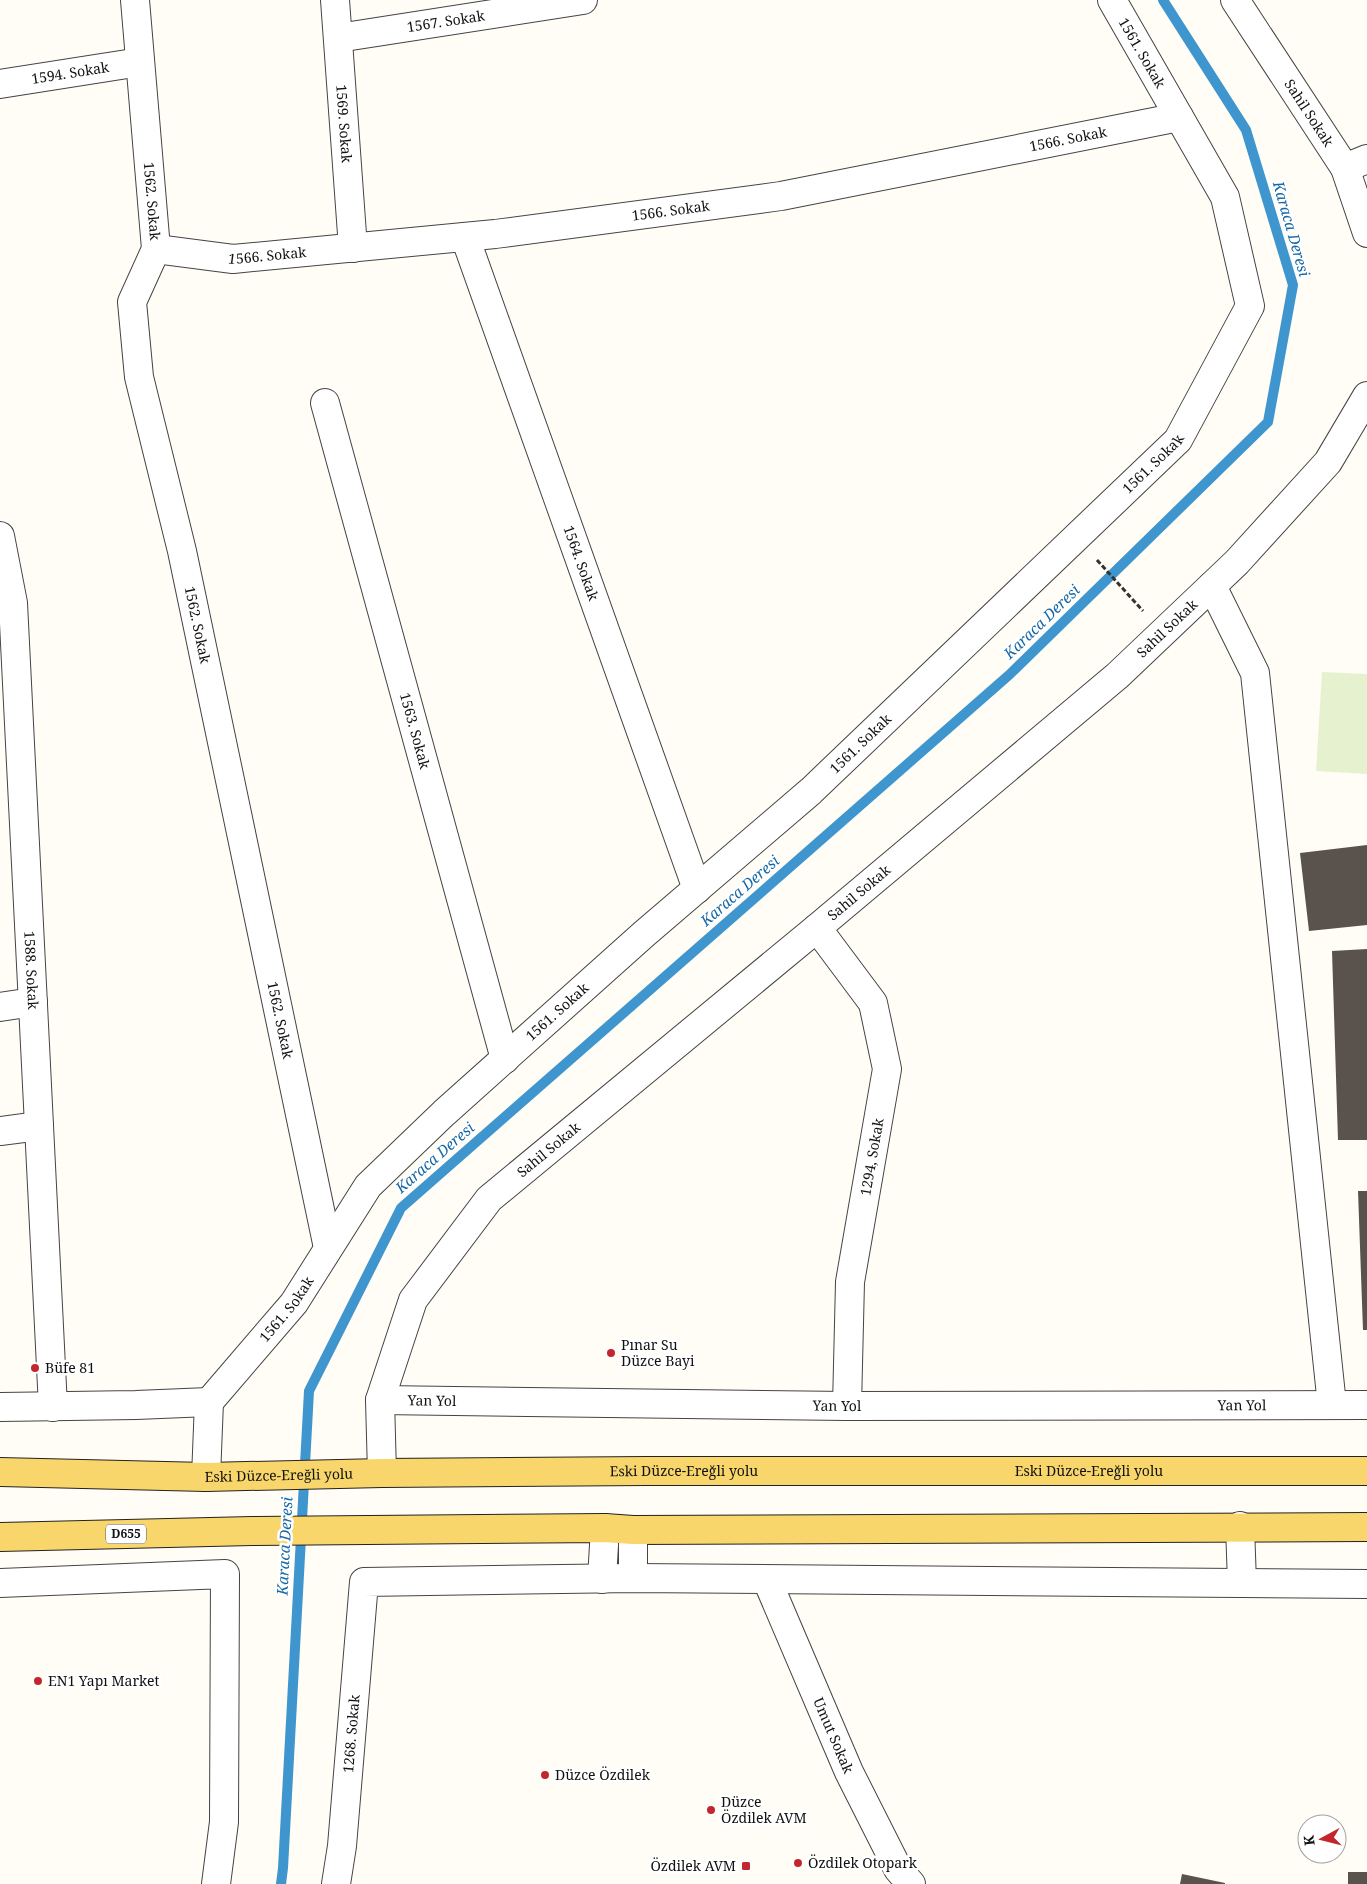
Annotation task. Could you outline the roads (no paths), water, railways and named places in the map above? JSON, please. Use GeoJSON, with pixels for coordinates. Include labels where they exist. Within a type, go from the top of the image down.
{"type":"FeatureCollection","features":[{"type":"Feature","properties":{"kind":"main road","name":"Eski Düzce-Ereğli yolu"},"geometry":{"type":"LineString","coordinates":[[0,1472],[206,1478],[382,1473],[1367,1471]]}},
{"type":"Feature","properties":{"kind":"main road"},"geometry":{"type":"LineString","coordinates":[[605,1528],[633,1530],[1240,1526],[1367,1527]]}},
{"type":"Feature","properties":{"kind":"main road","name":"D655"},"geometry":{"type":"LineString","coordinates":[[0,1538],[252,1532],[605,1528]]}},
{"type":"Feature","properties":{"kind":"street","name":"1562. Sokak"},"geometry":{"type":"LineString","coordinates":[[135,0],[156,249],[132,302],[139,377],[184,561],[328,1248]]}},
{"type":"Feature","properties":{"kind":"street","name":"1569. Sokak"},"geometry":{"type":"LineString","coordinates":[[335,0],[354,248]]}},
{"type":"Feature","properties":{"kind":"street","name":"1567. Sokak"},"geometry":{"type":"LineString","coordinates":[[338,38],[583,0]]}},
{"type":"Feature","properties":{"kind":"street","name":"1561. Sokak"},"geometry":{"type":"LineString","coordinates":[[209,1402],[294,1303],[368,1186],[505,1059],[811,791],[1178,440],[1250,306],[1225,197],[1112,0]]}},
{"type":"Feature","properties":{"kind":"street","name":"Sahil Sokak"},"geometry":{"type":"LineString","coordinates":[[1235,0],[1356,164],[1367,234]]}},
{"type":"Feature","properties":{"kind":"street","name":"1594. Sokak"},"geometry":{"type":"LineString","coordinates":[[0,84],[140,62]]}},
{"type":"Feature","properties":{"kind":"street","name":"1566. Sokak"},"geometry":{"type":"LineString","coordinates":[[156,249],[233,259],[465,236],[781,196],[1179,117]]}},
{"type":"Feature","properties":{"kind":"street","name":"1564. Sokak"},"geometry":{"type":"LineString","coordinates":[[465,236],[697,889]]}},
{"type":"Feature","properties":{"kind":"street","name":"Sahil Sokak"},"geometry":{"type":"LineString","coordinates":[[380,1400],[412,1300],[489,1199],[817,928],[1117,676],[1237,562],[1328,462],[1367,396]]}},
{"type":"Feature","properties":{"kind":"street","name":"1563. Sokak"},"geometry":{"type":"LineString","coordinates":[[325,403],[505,1059]]}},
{"type":"Feature","properties":{"kind":"street","name":"1588. Sokak"},"geometry":{"type":"LineString","coordinates":[[0,536],[5,583],[13,603],[11,768],[33,1002],[53,1407]]}},
{"type":"Feature","properties":{"kind":"street"},"geometry":{"type":"LineString","coordinates":[[1212,586],[1255,673],[1332,1405]]}},
{"type":"Feature","properties":{"kind":"street","name":"1294, Sokak"},"geometry":{"type":"LineString","coordinates":[[817,928],[872,1003],[888,1069],[850,1282],[847,1406]]}},
{"type":"Feature","properties":{"kind":"street"},"geometry":{"type":"LineString","coordinates":[[0,1007],[33,1002]]}},
{"type":"Feature","properties":{"kind":"street"},"geometry":{"type":"LineString","coordinates":[[0,1132],[39,1126]]}},
{"type":"Feature","properties":{"kind":"street"},"geometry":{"type":"LineString","coordinates":[[380,1400],[382,1473]]}},
{"type":"Feature","properties":{"kind":"street","name":"Yan Yol"},"geometry":{"type":"LineString","coordinates":[[380,1400],[847,1406],[1367,1405]]}},
{"type":"Feature","properties":{"kind":"street"},"geometry":{"type":"LineString","coordinates":[[0,1407],[209,1402],[206,1478]]}},
{"type":"Feature","properties":{"kind":"street"},"geometry":{"type":"LineString","coordinates":[[1240,1526],[1242,1583]]}},
{"type":"Feature","properties":{"kind":"street"},"geometry":{"type":"LineString","coordinates":[[605,1528],[602,1578],[1367,1584]]}},
{"type":"Feature","properties":{"kind":"street"},"geometry":{"type":"LineString","coordinates":[[633,1530],[633,1578]]}},
{"type":"Feature","properties":{"kind":"street"},"geometry":{"type":"LineString","coordinates":[[0,1583],[225,1574],[224,1822],[216,1884]]}},
{"type":"Feature","properties":{"kind":"street","name":"1268. Sokak"},"geometry":{"type":"LineString","coordinates":[[336,1884],[342,1846],[364,1582],[602,1578]]}},
{"type":"Feature","properties":{"kind":"street","name":"Umut Sokak"},"geometry":{"type":"LineString","coordinates":[[767,1580],[850,1772],[898,1870],[911,1884]]}},
{"type":"Feature","properties":{"kind":"waterway","name":"Karaca Deresi"},"geometry":{"type":"LineString","coordinates":[[281,1884],[309,1391],[401,1208],[1009,675],[1268,422],[1293,285],[1246,130],[1163,0]]}},
{"type":"Feature","properties":{"kind":"place","name":"Pınar Su Düzce Bayi"},"geometry":{"type":"Point","coordinates":[611,1353]}},
{"type":"Feature","properties":{"kind":"place","name":"Büfe 81"},"geometry":{"type":"Point","coordinates":[35,1368]}},
{"type":"Feature","properties":{"kind":"place","name":"EN1 Yapı Market"},"geometry":{"type":"Point","coordinates":[38,1681]}},
{"type":"Feature","properties":{"kind":"place","name":"Düzce Özdilek"},"geometry":{"type":"Point","coordinates":[545,1775]}},
{"type":"Feature","properties":{"kind":"place","name":"Düzce Özdilek AVM"},"geometry":{"type":"Point","coordinates":[711,1810]}},
{"type":"Feature","properties":{"kind":"place","name":"Özdilek Otopark"},"geometry":{"type":"Point","coordinates":[798,1863]}},
{"type":"Feature","properties":{"kind":"place","name":"Özdilek AVM"},"geometry":{"type":"Point","coordinates":[746,1866]}}]}
